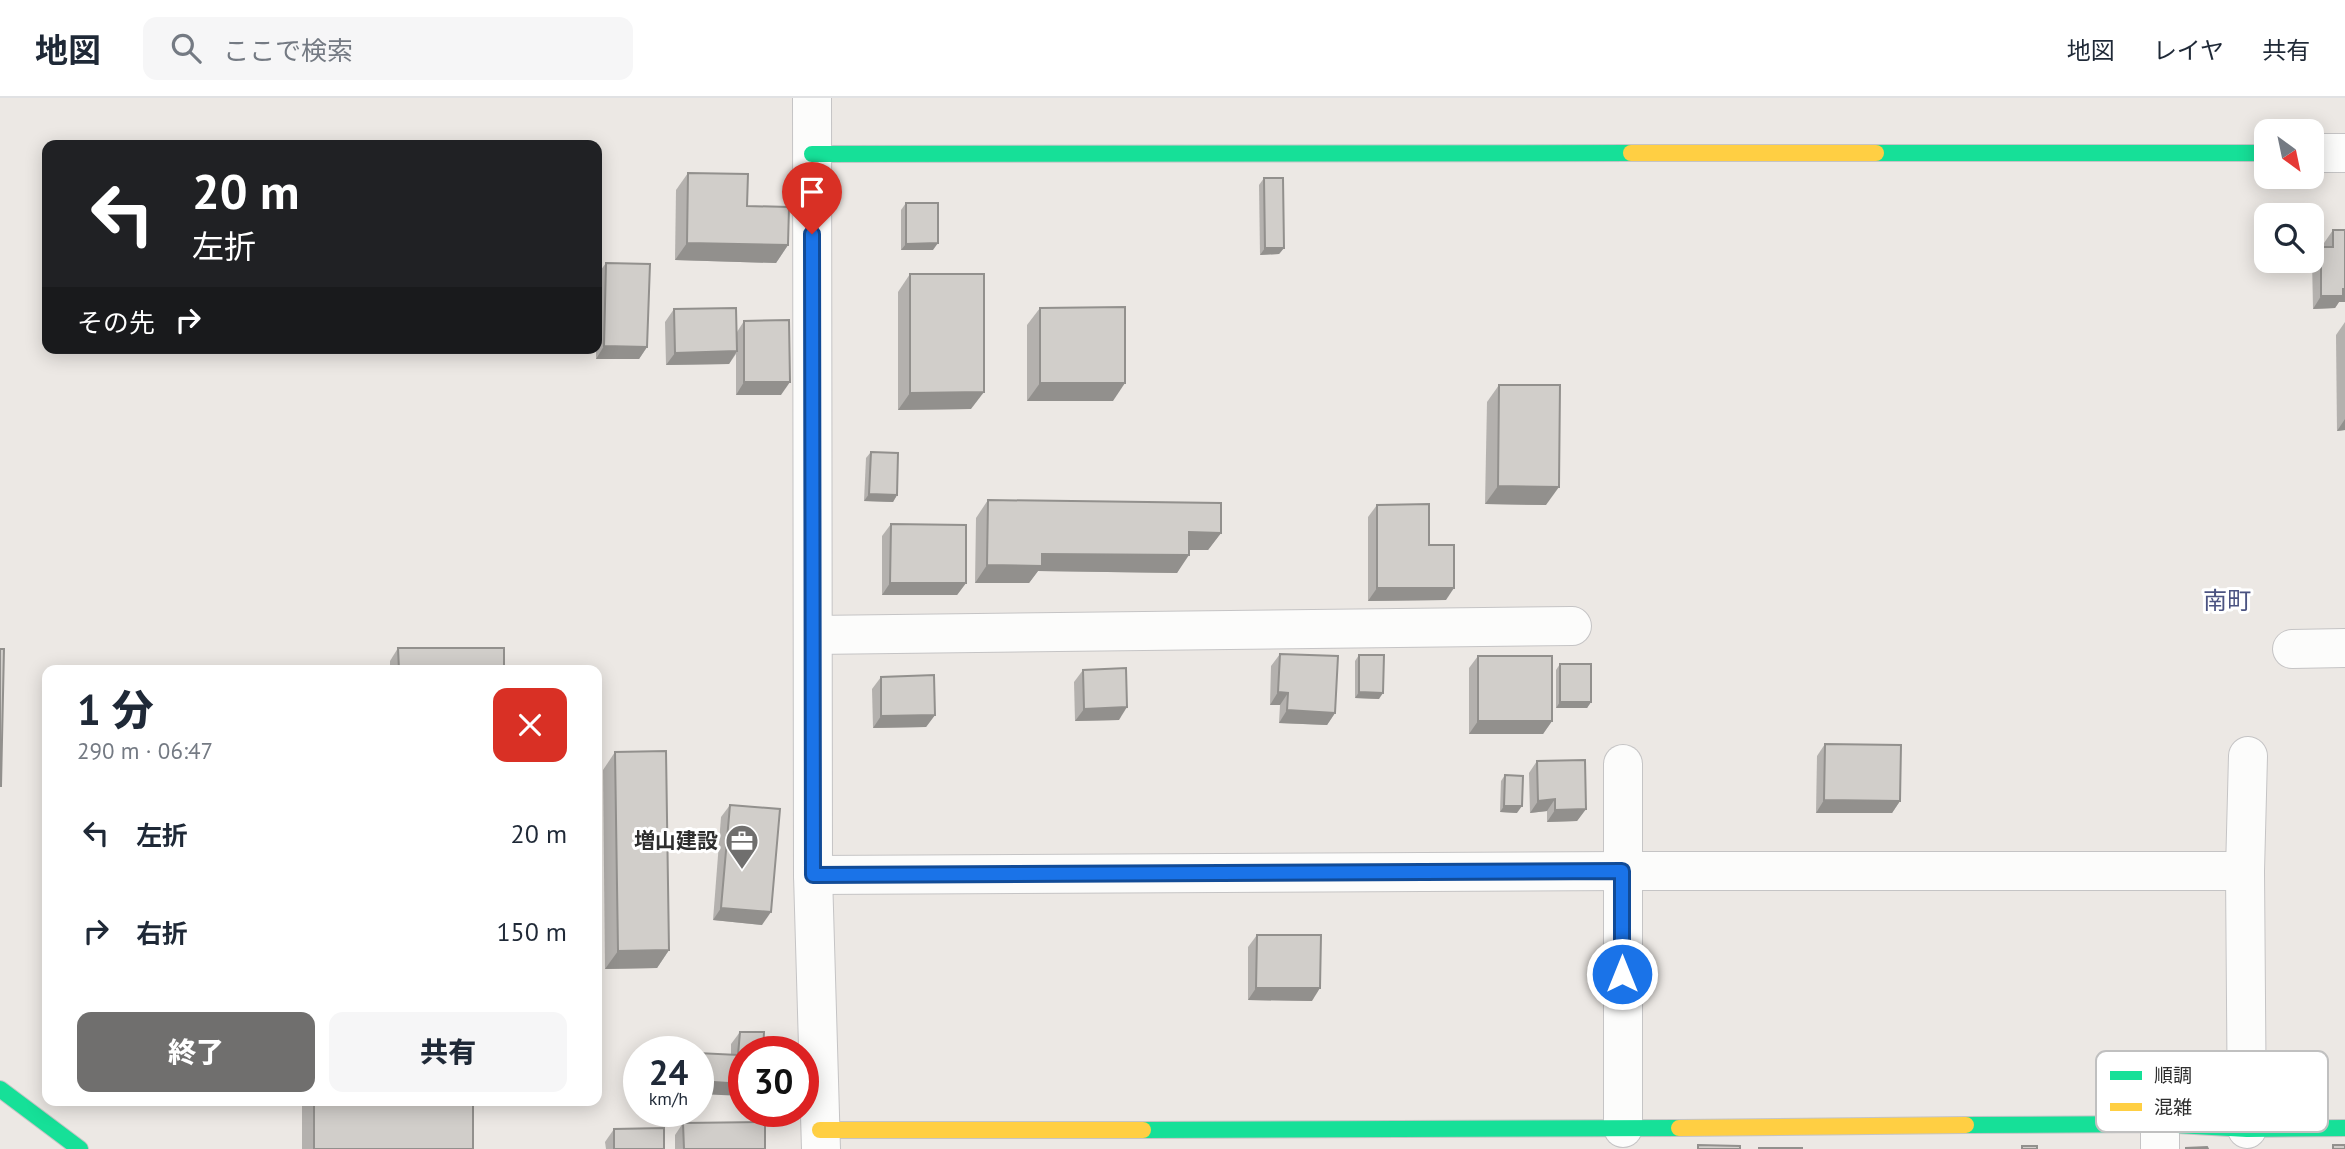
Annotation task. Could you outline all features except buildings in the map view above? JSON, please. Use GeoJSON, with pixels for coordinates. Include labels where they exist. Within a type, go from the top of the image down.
{"type":"FeatureCollection","features":[{"type":"Feature","properties":{"kind":"main road"},"geometry":{"type":"LineString","coordinates":[[812,154],[2254,153]]}},
{"type":"Feature","properties":{"kind":"main road"},"geometry":{"type":"LineString","coordinates":[[0,1089],[80,1149]]}},
{"type":"Feature","properties":{"kind":"main road"},"geometry":{"type":"LineString","coordinates":[[821,1139],[1497,1139],[1623,1128],[1826,1138],[2160,1137],[2214,1132]]}},
{"type":"Feature","properties":{"kind":"street"},"geometry":{"type":"LineString","coordinates":[[812,98],[813,875],[821,1139]]}},
{"type":"Feature","properties":{"kind":"street"},"geometry":{"type":"LineString","coordinates":[[2324,153],[2345,153]]}},
{"type":"Feature","properties":{"kind":"street"},"geometry":{"type":"LineString","coordinates":[[813,635],[1572,626]]}},
{"type":"Feature","properties":{"kind":"street"},"geometry":{"type":"LineString","coordinates":[[2292,649],[2345,648]]}},
{"type":"Feature","properties":{"kind":"street"},"geometry":{"type":"LineString","coordinates":[[2246,1051],[2245,872],[2248,756]]}},
{"type":"Feature","properties":{"kind":"street"},"geometry":{"type":"LineString","coordinates":[[1623,764],[1623,1128]]}},
{"type":"Feature","properties":{"kind":"street"},"geometry":{"type":"LineString","coordinates":[[813,875],[1622,871],[2245,872]]}},
{"type":"Feature","properties":{"kind":"traffic: fast"},"geometry":{"type":"LineString","coordinates":[[812,154],[1631,153]]}},
{"type":"Feature","properties":{"kind":"traffic: fast"},"geometry":{"type":"LineString","coordinates":[[1876,153],[2254,153]]}},
{"type":"Feature","properties":{"kind":"traffic: fast"},"geometry":{"type":"LineString","coordinates":[[0,1089],[80,1149]]}},
{"type":"Feature","properties":{"kind":"traffic: fast"},"geometry":{"type":"LineString","coordinates":[[1966,1125],[2096,1124]]}},
{"type":"Feature","properties":{"kind":"traffic: fast"},"geometry":{"type":"LineString","coordinates":[[1143,1130],[1679,1128]]}},
{"type":"Feature","properties":{"kind":"traffic: fast"},"geometry":{"type":"LineString","coordinates":[[2328,1128],[2345,1128]]}},
{"type":"Feature","properties":{"kind":"traffic: slow"},"geometry":{"type":"LineString","coordinates":[[1631,153],[1876,153]]}},
{"type":"Feature","properties":{"kind":"traffic: slow"},"geometry":{"type":"LineString","coordinates":[[1679,1128],[1966,1125]]}},
{"type":"Feature","properties":{"kind":"traffic: slow"},"geometry":{"type":"LineString","coordinates":[[820,1130],[1143,1130]]}},
{"type":"Feature","properties":{"kind":"place","name":"増山建設"},"geometry":{"type":"Point","coordinates":[742,871]}},
{"type":"Feature","properties":{"kind":"district","name":"南町"},"geometry":{"type":"Point","coordinates":[2227,601]}},
{"type":"Feature","properties":{"kind":"route"},"geometry":{"type":"LineString","coordinates":[[812,234],[813,875],[1622,871],[1622,974]]}}]}
